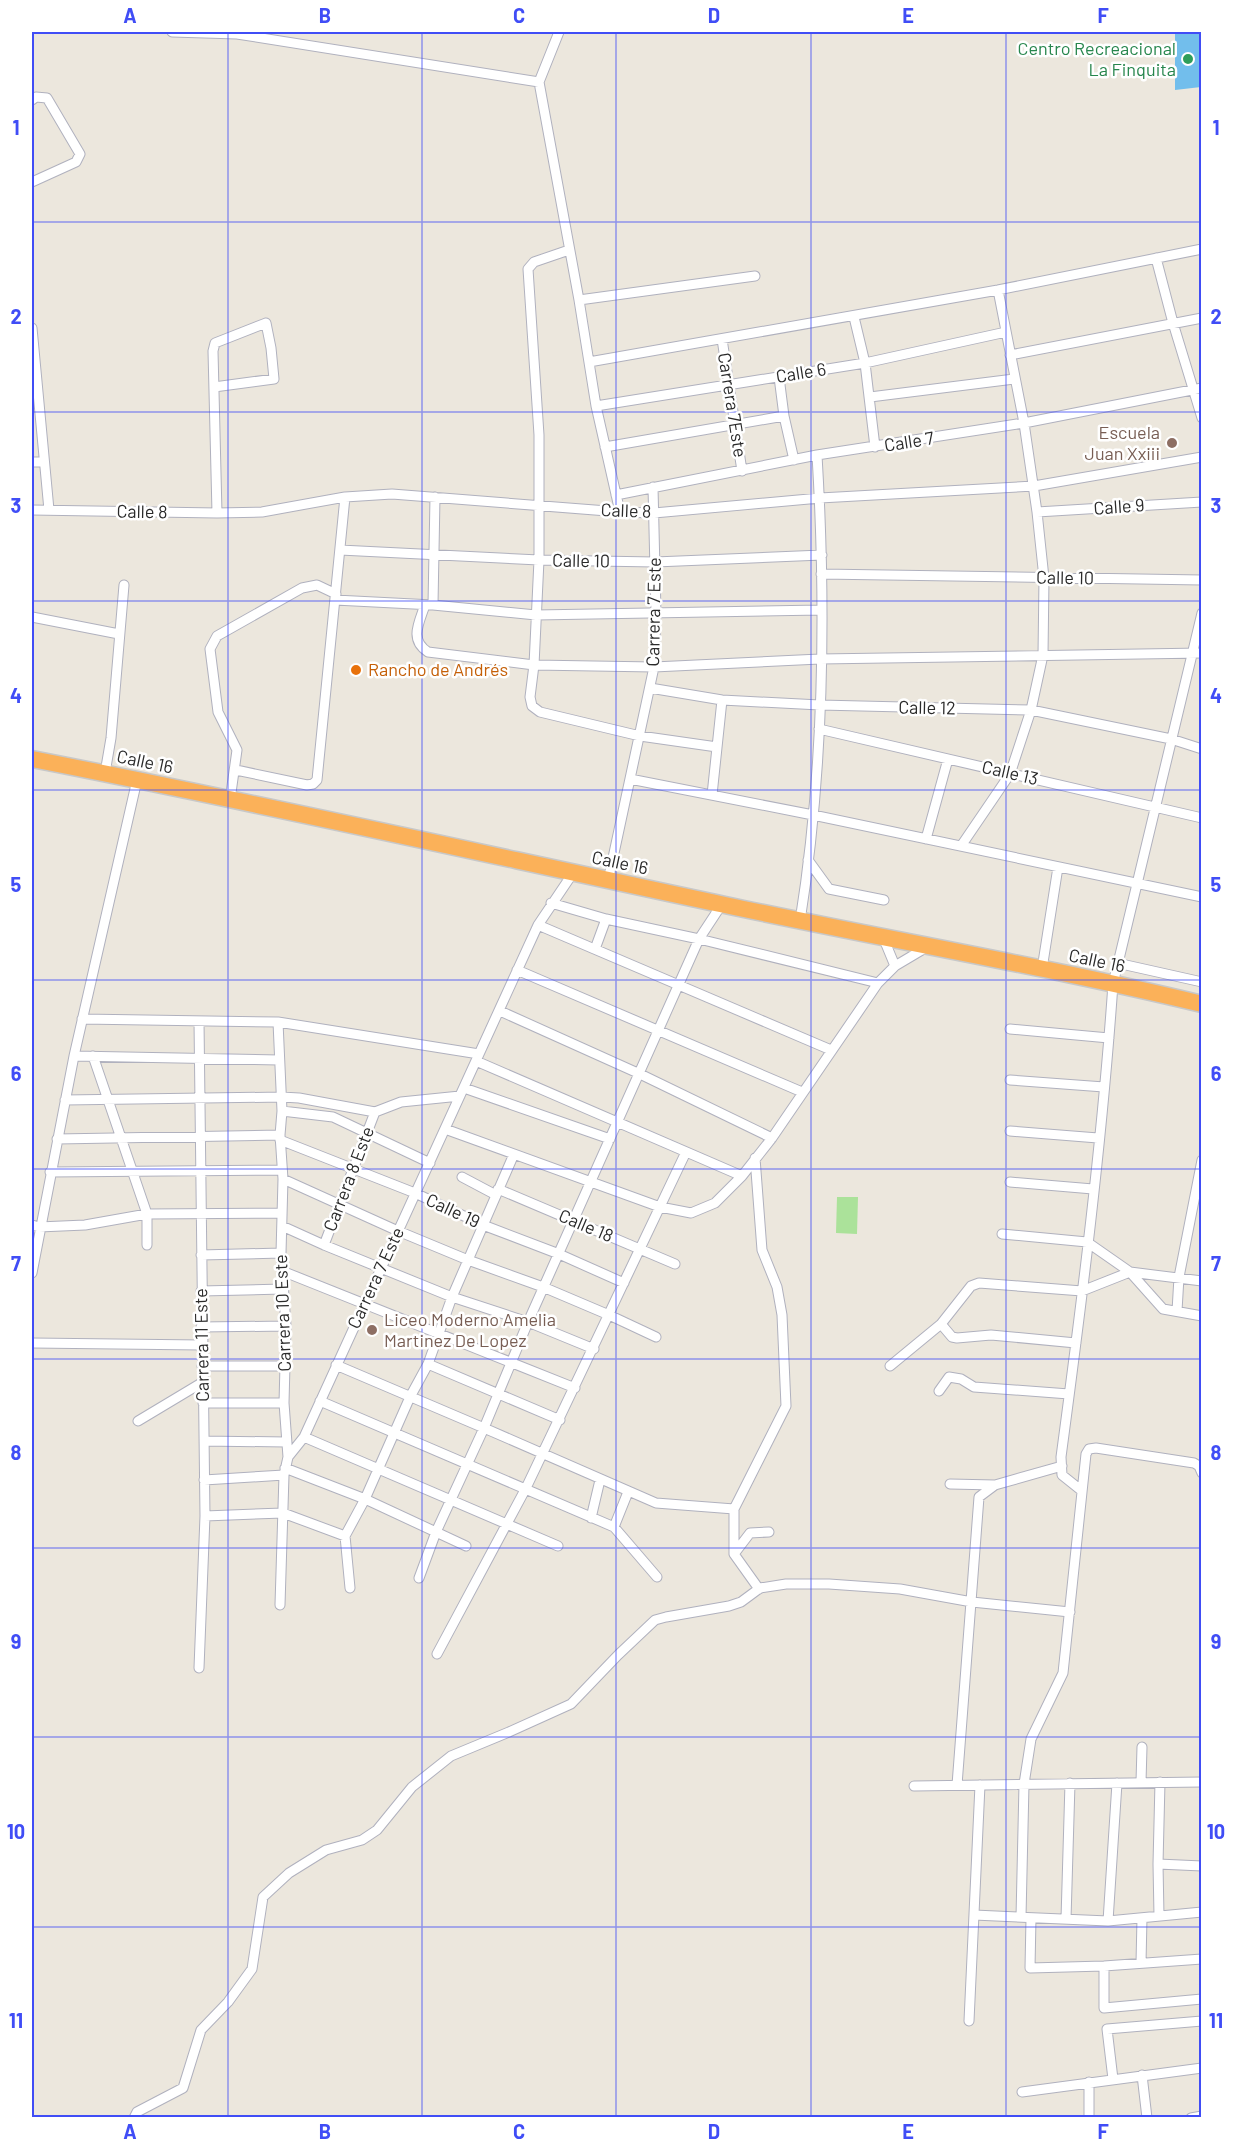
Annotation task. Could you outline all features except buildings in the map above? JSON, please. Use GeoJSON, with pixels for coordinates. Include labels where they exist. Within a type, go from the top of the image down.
{"type":"FeatureCollection","features":[{"type":"Feature","properties":{"kind":"highway","name":"Calle 16"},"geometry":{"type":"LineString","coordinates":[[32,759],[106,767],[137,780],[231,793],[573,873],[800,921],[929,945],[1202,1004]]}},
{"type":"Feature","properties":{"kind":"street"},"geometry":{"type":"LineString","coordinates":[[172,32],[237,34],[539,82]]}},
{"type":"Feature","properties":{"kind":"street"},"geometry":{"type":"LineString","coordinates":[[559,32],[539,82],[596,406],[620,512]]}},
{"type":"Feature","properties":{"kind":"street"},"geometry":{"type":"LineString","coordinates":[[32,100],[36,97],[47,98],[80,154],[76,162],[32,182]]}},
{"type":"Feature","properties":{"kind":"street"},"geometry":{"type":"LineString","coordinates":[[589,362],[854,317],[1202,249]]}},
{"type":"Feature","properties":{"kind":"street"},"geometry":{"type":"LineString","coordinates":[[569,250],[534,262],[528,269],[539,435],[539,560],[534,665],[530,697],[532,706],[540,712],[640,736],[717,747]]}},
{"type":"Feature","properties":{"kind":"street"},"geometry":{"type":"LineString","coordinates":[[1156,258],[1173,323],[1197,389],[1202,418]]}},
{"type":"Feature","properties":{"kind":"street"},"geometry":{"type":"LineString","coordinates":[[579,300],[755,276]]}},
{"type":"Feature","properties":{"kind":"street"},"geometry":{"type":"LineString","coordinates":[[961,846],[1010,774],[1031,710],[1043,656],[1044,578],[1034,486],[998,290]]}},
{"type":"Feature","properties":{"kind":"street"},"geometry":{"type":"LineString","coordinates":[[854,317],[865,363],[875,447]]}},
{"type":"Feature","properties":{"kind":"street"},"geometry":{"type":"LineString","coordinates":[[1010,355],[1202,318]]}},
{"type":"Feature","properties":{"kind":"street"},"geometry":{"type":"LineString","coordinates":[[214,387],[274,379],[266,323],[215,343],[214,387],[217,513]]}},
{"type":"Feature","properties":{"kind":"street"},"geometry":{"type":"LineString","coordinates":[[32,332],[35,419],[44,462],[49,510]]}},
{"type":"Feature","properties":{"kind":"street","name":"Calle 6"},"geometry":{"type":"LineString","coordinates":[[596,406],[865,363],[1006,332]]}},
{"type":"Feature","properties":{"kind":"street","name":"Carrera 7Este"},"geometry":{"type":"LineString","coordinates":[[722,339],[742,471]]}},
{"type":"Feature","properties":{"kind":"street"},"geometry":{"type":"LineString","coordinates":[[779,377],[784,416],[794,460]]}},
{"type":"Feature","properties":{"kind":"street"},"geometry":{"type":"LineString","coordinates":[[870,398],[1014,379]]}},
{"type":"Feature","properties":{"kind":"street","name":"Calle 7"},"geometry":{"type":"LineString","coordinates":[[616,495],[817,455],[1024,423],[1197,389]]}},
{"type":"Feature","properties":{"kind":"street"},"geometry":{"type":"LineString","coordinates":[[605,447],[784,416]]}},
{"type":"Feature","properties":{"kind":"street"},"geometry":{"type":"LineString","coordinates":[[800,921],[813,815],[820,705],[822,555],[817,455]]}},
{"type":"Feature","properties":{"kind":"street","name":"Calle 8"},"geometry":{"type":"LineString","coordinates":[[32,510],[262,512],[345,497],[392,494],[654,513],[820,498],[1034,486],[1202,457]]}},
{"type":"Feature","properties":{"kind":"street"},"geometry":{"type":"LineString","coordinates":[[32,462],[44,462]]}},
{"type":"Feature","properties":{"kind":"street","name":"Carrera 7 Este"},"geometry":{"type":"LineString","coordinates":[[608,880],[654,667],[656,612],[653,487]]}},
{"type":"Feature","properties":{"kind":"street"},"geometry":{"type":"LineString","coordinates":[[235,773],[307,785],[317,780],[345,497]]}},
{"type":"Feature","properties":{"kind":"street"},"geometry":{"type":"LineString","coordinates":[[435,497],[434,556],[429,605],[417,629],[417,641],[428,652],[534,665],[654,667],[820,659],[1196,653]]}},
{"type":"Feature","properties":{"kind":"street","name":"Calle 9"},"geometry":{"type":"LineString","coordinates":[[1037,512],[1202,502]]}},
{"type":"Feature","properties":{"kind":"street","name":"Calle 10"},"geometry":{"type":"LineString","coordinates":[[340,550],[434,556],[655,562],[822,555]]}},
{"type":"Feature","properties":{"kind":"street","name":"Calle 10"},"geometry":{"type":"LineString","coordinates":[[821,574],[1202,580]]}},
{"type":"Feature","properties":{"kind":"street"},"geometry":{"type":"LineString","coordinates":[[106,767],[110,748],[124,585]]}},
{"type":"Feature","properties":{"kind":"street"},"geometry":{"type":"LineString","coordinates":[[231,793],[235,773],[236,746],[218,712],[210,649],[217,636],[302,588],[317,585],[336,597],[536,615],[821,610]]}},
{"type":"Feature","properties":{"kind":"street"},"geometry":{"type":"LineString","coordinates":[[1082,1491],[1062,1475],[1061,1457],[1082,1291],[1113,984],[1171,739],[1196,653],[1202,613]]}},
{"type":"Feature","properties":{"kind":"street"},"geometry":{"type":"LineString","coordinates":[[32,616],[118,634]]}},
{"type":"Feature","properties":{"kind":"street","name":"Calle 12"},"geometry":{"type":"LineString","coordinates":[[650,688],[722,700],[820,705],[1031,710],[1171,739],[1202,749]]}},
{"type":"Feature","properties":{"kind":"street"},"geometry":{"type":"LineString","coordinates":[[712,795],[722,700]]}},
{"type":"Feature","properties":{"kind":"street","name":"Calle 13"},"geometry":{"type":"LineString","coordinates":[[819,729],[1202,818]]}},
{"type":"Feature","properties":{"kind":"street"},"geometry":{"type":"LineString","coordinates":[[926,839],[948,759]]}},
{"type":"Feature","properties":{"kind":"street"},"geometry":{"type":"LineString","coordinates":[[630,779],[1202,897]]}},
{"type":"Feature","properties":{"kind":"street"},"geometry":{"type":"LineString","coordinates":[[32,1271],[35,1226],[50,1172],[82,1019],[137,780]]}},
{"type":"Feature","properties":{"kind":"street"},"geometry":{"type":"LineString","coordinates":[[808,860],[829,889],[884,900]]}},
{"type":"Feature","properties":{"kind":"street"},"geometry":{"type":"LineString","coordinates":[[1042,969],[1058,867]]}},
{"type":"Feature","properties":{"kind":"street","name":"Carrera 7 Este"},"geometry":{"type":"LineString","coordinates":[[288,1457],[304,1437],[538,925],[573,873]]}},
{"type":"Feature","properties":{"kind":"street"},"geometry":{"type":"LineString","coordinates":[[551,903],[606,919],[699,939],[878,983]]}},
{"type":"Feature","properties":{"kind":"street"},"geometry":{"type":"LineString","coordinates":[[419,1578],[436,1532],[484,1428],[510,1362],[678,985],[699,939],[722,904]]}},
{"type":"Feature","properties":{"kind":"street"},"geometry":{"type":"LineString","coordinates":[[595,949],[606,919]]}},
{"type":"Feature","properties":{"kind":"street"},"geometry":{"type":"LineString","coordinates":[[538,925],[831,1050]]}},
{"type":"Feature","properties":{"kind":"street"},"geometry":{"type":"LineString","coordinates":[[883,937],[895,966]]}},
{"type":"Feature","properties":{"kind":"street"},"geometry":{"type":"LineString","coordinates":[[445,1129],[660,1207],[691,1213],[715,1203],[742,1176],[772,1138],[878,983],[895,966],[929,945]]}},
{"type":"Feature","properties":{"kind":"street"},"geometry":{"type":"LineString","coordinates":[[1117,963],[1202,982]]}},
{"type":"Feature","properties":{"kind":"street"},"geometry":{"type":"LineString","coordinates":[[518,970],[802,1092]]}},
{"type":"Feature","properties":{"kind":"street"},"geometry":{"type":"LineString","coordinates":[[500,1011],[640,1074],[772,1138]]}},
{"type":"Feature","properties":{"kind":"street"},"geometry":{"type":"LineString","coordinates":[[82,1019],[278,1022],[478,1057],[585,1108],[742,1176]]}},
{"type":"Feature","properties":{"kind":"street","name":"Carrera 11 Este"},"geometry":{"type":"LineString","coordinates":[[198,1668],[205,1516],[199,1021]]}},
{"type":"Feature","properties":{"kind":"street","name":"Carrera 10 Este"},"geometry":{"type":"LineString","coordinates":[[278,1022],[282,1097],[281,1253],[286,1326],[284,1403],[288,1457],[285,1472],[280,1605]]}},
{"type":"Feature","properties":{"kind":"street"},"geometry":{"type":"LineString","coordinates":[[1010,1029],[1109,1038]]}},
{"type":"Feature","properties":{"kind":"street"},"geometry":{"type":"LineString","coordinates":[[74,1056],[279,1059]]}},
{"type":"Feature","properties":{"kind":"street"},"geometry":{"type":"LineString","coordinates":[[93,1056],[147,1214],[147,1245]]}},
{"type":"Feature","properties":{"kind":"street"},"geometry":{"type":"LineString","coordinates":[[1010,1080],[1104,1087]]}},
{"type":"Feature","properties":{"kind":"street"},"geometry":{"type":"LineString","coordinates":[[65,1100],[201,1100],[282,1097],[375,1112],[400,1102],[462,1092],[610,1139]]}},
{"type":"Feature","properties":{"kind":"street"},"geometry":{"type":"LineString","coordinates":[[333,1117],[336,1106]]}},
{"type":"Feature","properties":{"kind":"street"},"geometry":{"type":"LineString","coordinates":[[576,1127],[585,1108]]}},
{"type":"Feature","properties":{"kind":"street"},"geometry":{"type":"LineString","coordinates":[[282,1111],[333,1117],[367,1131],[430,1163]]}},
{"type":"Feature","properties":{"kind":"street","name":"Carrera 8 Este"},"geometry":{"type":"LineString","coordinates":[[324,1245],[375,1112]]}},
{"type":"Feature","properties":{"kind":"street"},"geometry":{"type":"LineString","coordinates":[[1010,1131],[1098,1138]]}},
{"type":"Feature","properties":{"kind":"street","name":"Calle 19"},"geometry":{"type":"LineString","coordinates":[[57,1139],[280,1137],[624,1283]]}},
{"type":"Feature","properties":{"kind":"street"},"geometry":{"type":"LineString","coordinates":[[437,1654],[560,1420],[686,1152]]}},
{"type":"Feature","properties":{"kind":"street"},"geometry":{"type":"LineString","coordinates":[[350,1588],[345,1536],[365,1499],[393,1432],[428,1364],[452,1297],[514,1154]]}},
{"type":"Feature","properties":{"kind":"street"},"geometry":{"type":"LineString","coordinates":[[755,1158],[762,1250],[777,1287],[782,1315],[786,1406],[734,1509],[734,1554],[759,1589]]}},
{"type":"Feature","properties":{"kind":"street"},"geometry":{"type":"LineString","coordinates":[[1177,1311],[1179,1277],[1201,1163]]}},
{"type":"Feature","properties":{"kind":"street"},"geometry":{"type":"LineString","coordinates":[[50,1172],[202,1171],[283,1174],[398,1231],[468,1260],[543,1287],[656,1338]]}},
{"type":"Feature","properties":{"kind":"street","name":"Calle 18"},"geometry":{"type":"LineString","coordinates":[[462,1177],[675,1264]]}},
{"type":"Feature","properties":{"kind":"street"},"geometry":{"type":"LineString","coordinates":[[1010,1182],[1093,1189]]}},
{"type":"Feature","properties":{"kind":"street"},"geometry":{"type":"LineString","coordinates":[[35,1226],[86,1225],[147,1214],[281,1212]]}},
{"type":"Feature","properties":{"kind":"street"},"geometry":{"type":"LineString","coordinates":[[1189,1222],[1202,1224]]}},
{"type":"Feature","properties":{"kind":"street"},"geometry":{"type":"LineString","coordinates":[[282,1226],[452,1297],[528,1322],[594,1349]]}},
{"type":"Feature","properties":{"kind":"street"},"geometry":{"type":"LineString","coordinates":[[1002,1234],[1087,1242],[1130,1272],[1160,1306],[1202,1316]]}},
{"type":"Feature","properties":{"kind":"street"},"geometry":{"type":"LineString","coordinates":[[201,1255],[281,1253]]}},
{"type":"Feature","properties":{"kind":"street"},"geometry":{"type":"LineString","coordinates":[[282,1271],[575,1388]]}},
{"type":"Feature","properties":{"kind":"street"},"geometry":{"type":"LineString","coordinates":[[890,1366],[941,1324],[971,1286],[979,1283],[1082,1291],[1130,1272],[1202,1281]]}},
{"type":"Feature","properties":{"kind":"street"},"geometry":{"type":"LineString","coordinates":[[201,1291],[283,1289]]}},
{"type":"Feature","properties":{"kind":"street"},"geometry":{"type":"LineString","coordinates":[[941,1324],[952,1337],[957,1338],[991,1335],[1076,1343]]}},
{"type":"Feature","properties":{"kind":"street"},"geometry":{"type":"LineString","coordinates":[[201,1327],[286,1326]]}},
{"type":"Feature","properties":{"kind":"street"},"geometry":{"type":"LineString","coordinates":[[32,1343],[202,1345]]}},
{"type":"Feature","properties":{"kind":"street"},"geometry":{"type":"LineString","coordinates":[[428,1364],[560,1420]]}},
{"type":"Feature","properties":{"kind":"street"},"geometry":{"type":"LineString","coordinates":[[336,1365],[656,1503],[734,1509]]}},
{"type":"Feature","properties":{"kind":"street"},"geometry":{"type":"LineString","coordinates":[[202,1366],[285,1366]]}},
{"type":"Feature","properties":{"kind":"street"},"geometry":{"type":"LineString","coordinates":[[939,1391],[949,1377],[961,1379],[974,1387],[1069,1394]]}},
{"type":"Feature","properties":{"kind":"street"},"geometry":{"type":"LineString","coordinates":[[138,1421],[203,1382]]}},
{"type":"Feature","properties":{"kind":"street"},"geometry":{"type":"LineString","coordinates":[[320,1401],[615,1527],[657,1577]]}},
{"type":"Feature","properties":{"kind":"street"},"geometry":{"type":"LineString","coordinates":[[203,1403],[284,1403]]}},
{"type":"Feature","properties":{"kind":"street"},"geometry":{"type":"LineString","coordinates":[[304,1437],[558,1546]]}},
{"type":"Feature","properties":{"kind":"street"},"geometry":{"type":"LineString","coordinates":[[204,1440],[286,1442]]}},
{"type":"Feature","properties":{"kind":"street"},"geometry":{"type":"LineString","coordinates":[[1202,1473],[1199,1466],[1194,1463],[1096,1448],[1089,1449],[1086,1454],[1063,1673],[1031,1739],[1024,1784],[1026,1918],[1030,1968],[1104,1966],[1202,1959]]}},
{"type":"Feature","properties":{"kind":"street"},"geometry":{"type":"LineString","coordinates":[[950,1484],[995,1485],[1062,1466]]}},
{"type":"Feature","properties":{"kind":"street"},"geometry":{"type":"LineString","coordinates":[[204,1480],[285,1472],[365,1499],[466,1546]]}},
{"type":"Feature","properties":{"kind":"street"},"geometry":{"type":"LineString","coordinates":[[591,1518],[600,1480]]}},
{"type":"Feature","properties":{"kind":"street"},"geometry":{"type":"LineString","coordinates":[[957,1785],[979,1497],[995,1485]]}},
{"type":"Feature","properties":{"kind":"street"},"geometry":{"type":"LineString","coordinates":[[615,1527],[628,1492]]}},
{"type":"Feature","properties":{"kind":"street"},"geometry":{"type":"LineString","coordinates":[[205,1516],[283,1513],[345,1536]]}},
{"type":"Feature","properties":{"kind":"street"},"geometry":{"type":"LineString","coordinates":[[734,1554],[750,1533],[769,1532]]}},
{"type":"Feature","properties":{"kind":"street"},"geometry":{"type":"LineString","coordinates":[[134,2118],[137,2112],[183,2088],[201,2030],[228,2002],[252,1969],[263,1897],[290,1873],[326,1850],[362,1840],[377,1830],[412,1787],[451,1756],[571,1704],[655,1620],[729,1606],[741,1602],[759,1589],[786,1584],[829,1584],[900,1589],[972,1602],[1070,1612]]}},
{"type":"Feature","properties":{"kind":"street"},"geometry":{"type":"LineString","coordinates":[[1141,1782],[1142,1747]]}},
{"type":"Feature","properties":{"kind":"street"},"geometry":{"type":"LineString","coordinates":[[1160,1782],[1158,1864],[1160,1916]]}},
{"type":"Feature","properties":{"kind":"street"},"geometry":{"type":"LineString","coordinates":[[914,1786],[1202,1782]]}},
{"type":"Feature","properties":{"kind":"street"},"geometry":{"type":"LineString","coordinates":[[1108,1921],[1117,1783]]}},
{"type":"Feature","properties":{"kind":"street"},"geometry":{"type":"LineString","coordinates":[[1066,1919],[1070,1784]]}},
{"type":"Feature","properties":{"kind":"street"},"geometry":{"type":"LineString","coordinates":[[969,2022],[980,1785]]}},
{"type":"Feature","properties":{"kind":"street"},"geometry":{"type":"LineString","coordinates":[[1158,1864],[1202,1866]]}},
{"type":"Feature","properties":{"kind":"street"},"geometry":{"type":"LineString","coordinates":[[974,1915],[1108,1921],[1202,1912]]}},
{"type":"Feature","properties":{"kind":"street"},"geometry":{"type":"LineString","coordinates":[[1142,1918],[1142,1963]]}},
{"type":"Feature","properties":{"kind":"street"},"geometry":{"type":"LineString","coordinates":[[1104,1966],[1104,2008],[1202,1999]]}},
{"type":"Feature","properties":{"kind":"street"},"geometry":{"type":"LineString","coordinates":[[1113,2079],[1107,2029],[1202,2021]]}},
{"type":"Feature","properties":{"kind":"street"},"geometry":{"type":"LineString","coordinates":[[1022,2092],[1202,2068]]}},
{"type":"Feature","properties":{"kind":"street"},"geometry":{"type":"LineString","coordinates":[[1142,2075],[1147,2118]]}},
{"type":"Feature","properties":{"kind":"street"},"geometry":{"type":"LineString","coordinates":[[1089,2082],[1089,2118]]}},
{"type":"Feature","properties":{"kind":"street"},"geometry":{"type":"LineString","coordinates":[[1191,2118],[1202,2116]]}},
{"type":"Feature","properties":{"kind":"green space"},"geometry":{"type":"Polygon","coordinates":[[[837,1197],[858,1197],[857,1234],[836,1233],[837,1197]]]}},
{"type":"Feature","properties":{"kind":"water","name":"Centro Recreacional La Finquita"},"geometry":{"type":"Polygon","coordinates":[[[1175,32],[1201,32],[1201,87],[1175,90],[1175,32]]]}},
{"type":"Feature","properties":{"kind":"place","name":"Centro Recreacional La Finquita"},"geometry":{"type":"Point","coordinates":[1188,59]}},
{"type":"Feature","properties":{"kind":"place","name":"Escuela Juan Xxiii"},"geometry":{"type":"Point","coordinates":[1172,443]}},
{"type":"Feature","properties":{"kind":"place","name":"Rancho de Andrés"},"geometry":{"type":"Point","coordinates":[356,670]}},
{"type":"Feature","properties":{"kind":"place","name":"Liceo Moderno Amelia Martinez De Lopez"},"geometry":{"type":"Point","coordinates":[372,1330]}}]}
